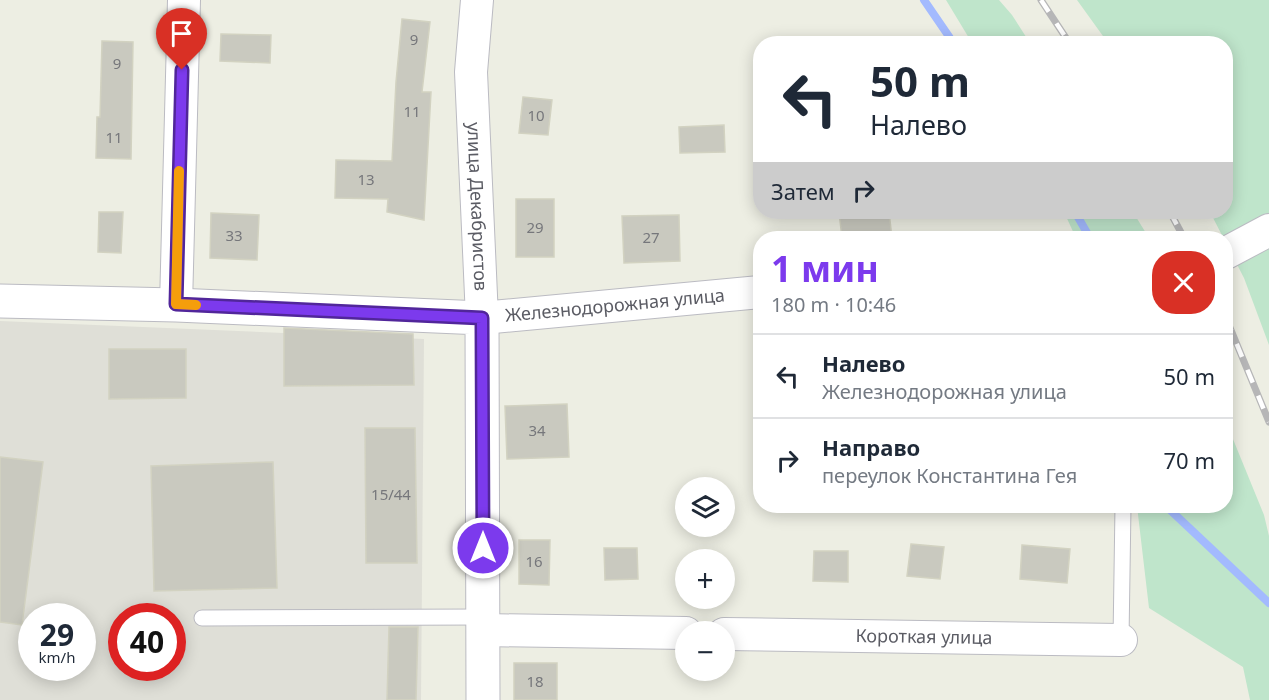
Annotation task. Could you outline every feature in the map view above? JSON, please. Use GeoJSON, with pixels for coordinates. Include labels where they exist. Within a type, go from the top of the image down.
{"type":"FeatureCollection","features":[{"type":"Feature","properties":{"kind":"street"},"geometry":{"type":"LineString","coordinates":[[176,304],[184,0]]}},
{"type":"Feature","properties":{"kind":"street","name":"улица Декабристов"},"geometry":{"type":"LineString","coordinates":[[477,0],[471,72],[482,318],[483,700]]}},
{"type":"Feature","properties":{"kind":"street"},"geometry":{"type":"LineString","coordinates":[[1233,249],[1269,230]]}},
{"type":"Feature","properties":{"kind":"street","name":"Железнодорожная улица"},"geometry":{"type":"LineString","coordinates":[[0,301],[176,304],[482,318],[753,293]]}},
{"type":"Feature","properties":{"kind":"street"},"geometry":{"type":"LineString","coordinates":[[483,624],[675,633]]}},
{"type":"Feature","properties":{"kind":"street","name":"Короткая улица"},"geometry":{"type":"LineString","coordinates":[[735,634],[1121,640]]}},
{"type":"Feature","properties":{"kind":"lane"},"geometry":{"type":"LineString","coordinates":[[1121,640],[1124,513]]}},
{"type":"Feature","properties":{"kind":"lane"},"geometry":{"type":"LineString","coordinates":[[202,618],[483,624]]}},
{"type":"Feature","properties":{"kind":"shaded area"},"geometry":{"type":"Polygon","coordinates":[[[0,321],[424,339],[421,700],[0,700],[0,321]]]}},
{"type":"Feature","properties":{"kind":"green space"},"geometry":{"type":"Polygon","coordinates":[[[946,0],[999,0],[1026,36],[968,36],[946,0]]]}},
{"type":"Feature","properties":{"kind":"green space"},"geometry":{"type":"Polygon","coordinates":[[[1077,0],[1269,0],[1269,345],[1244,278],[1233,257],[1233,231],[1220,231],[1214,219],[1233,219],[1233,36],[1103,36],[1077,0]]]}},
{"type":"Feature","properties":{"kind":"green space"},"geometry":{"type":"Polygon","coordinates":[[[1067,219],[1137,219],[1145,231],[1073,231],[1067,219]]]}},
{"type":"Feature","properties":{"kind":"green space"},"geometry":{"type":"Polygon","coordinates":[[[1233,439],[1264,515],[1269,536],[1269,700],[1250,700],[1243,667],[1149,608],[1138,513],[1233,513],[1233,439]]]}},
{"type":"Feature","properties":{"kind":"building"},"geometry":{"type":"Polygon","coordinates":[[[402,19],[430,22],[422,92],[431,92],[424,220],[387,212],[388,199],[335,198],[336,160],[392,161],[402,19]]]}},
{"type":"Feature","properties":{"kind":"building"},"geometry":{"type":"Polygon","coordinates":[[[221,34],[271,35],[270,63],[220,61],[221,34]]]}},
{"type":"Feature","properties":{"kind":"building"},"geometry":{"type":"Polygon","coordinates":[[[102,41],[133,42],[131,159],[96,158],[97,117],[100,117],[102,41]]]}},
{"type":"Feature","properties":{"kind":"building"},"geometry":{"type":"Polygon","coordinates":[[[523,97],[552,100],[548,135],[519,133],[523,97]]]}},
{"type":"Feature","properties":{"kind":"building"},"geometry":{"type":"Polygon","coordinates":[[[724,125],[725,152],[680,153],[679,127],[724,125]]]}},
{"type":"Feature","properties":{"kind":"building"},"geometry":{"type":"Polygon","coordinates":[[[516,199],[554,199],[554,257],[516,257],[516,199]]]}},
{"type":"Feature","properties":{"kind":"building"},"geometry":{"type":"Polygon","coordinates":[[[99,212],[123,212],[121,253],[98,252],[99,212]]]}},
{"type":"Feature","properties":{"kind":"building"},"geometry":{"type":"Polygon","coordinates":[[[211,213],[259,215],[257,260],[210,258],[211,213]]]}},
{"type":"Feature","properties":{"kind":"building"},"geometry":{"type":"Polygon","coordinates":[[[679,215],[680,261],[624,263],[622,216],[679,215]]]}},
{"type":"Feature","properties":{"kind":"building"},"geometry":{"type":"Polygon","coordinates":[[[840,219],[890,219],[891,231],[841,231],[840,219]]]}},
{"type":"Feature","properties":{"kind":"building"},"geometry":{"type":"Polygon","coordinates":[[[284,328],[413,334],[414,385],[284,386],[284,328]]]}},
{"type":"Feature","properties":{"kind":"building"},"geometry":{"type":"Polygon","coordinates":[[[109,349],[186,349],[186,398],[109,399],[109,349]]]}},
{"type":"Feature","properties":{"kind":"building"},"geometry":{"type":"Polygon","coordinates":[[[567,404],[569,457],[507,459],[505,406],[567,404]]]}},
{"type":"Feature","properties":{"kind":"building"},"geometry":{"type":"Polygon","coordinates":[[[365,428],[415,428],[417,563],[366,563],[365,428]]]}},
{"type":"Feature","properties":{"kind":"building"},"geometry":{"type":"Polygon","coordinates":[[[0,457],[43,462],[25,603],[18,603],[18,624],[0,622],[0,457]]]}},
{"type":"Feature","properties":{"kind":"building"},"geometry":{"type":"Polygon","coordinates":[[[273,462],[277,588],[154,591],[151,466],[273,462]]]}},
{"type":"Feature","properties":{"kind":"building"},"geometry":{"type":"Polygon","coordinates":[[[519,540],[550,540],[549,585],[519,584],[519,540]]]}},
{"type":"Feature","properties":{"kind":"building"},"geometry":{"type":"Polygon","coordinates":[[[911,544],[944,547],[940,579],[907,576],[911,544]]]}},
{"type":"Feature","properties":{"kind":"building"},"geometry":{"type":"Polygon","coordinates":[[[1022,545],[1070,549],[1067,583],[1020,579],[1022,545]]]}},
{"type":"Feature","properties":{"kind":"building"},"geometry":{"type":"Polygon","coordinates":[[[604,548],[637,548],[638,579],[605,580],[604,548]]]}},
{"type":"Feature","properties":{"kind":"building"},"geometry":{"type":"Polygon","coordinates":[[[814,551],[848,551],[848,582],[813,581],[814,551]]]}},
{"type":"Feature","properties":{"kind":"building"},"geometry":{"type":"Polygon","coordinates":[[[389,627],[418,627],[416,700],[387,700],[389,627]]]}},
{"type":"Feature","properties":{"kind":"building"},"geometry":{"type":"Polygon","coordinates":[[[514,663],[557,663],[557,700],[514,700],[514,663]]]}},
{"type":"Feature","properties":{"kind":"waterway"},"geometry":{"type":"LineString","coordinates":[[924,0],[949,36]]}},
{"type":"Feature","properties":{"kind":"waterway"},"geometry":{"type":"LineString","coordinates":[[1079,219],[1086,231]]}},
{"type":"Feature","properties":{"kind":"waterway"},"geometry":{"type":"LineString","coordinates":[[1173,513],[1269,603]]}},
{"type":"Feature","properties":{"kind":"railway"},"geometry":{"type":"LineString","coordinates":[[1041,0],[1065,36]]}},
{"type":"Feature","properties":{"kind":"railway"},"geometry":{"type":"LineString","coordinates":[[1174,219],[1180,231]]}},
{"type":"Feature","properties":{"kind":"railway"},"geometry":{"type":"LineString","coordinates":[[1233,335],[1269,422]]}},
{"type":"Feature","properties":{"kind":"slow traffic"},"geometry":{"type":"LineString","coordinates":[[179,171],[176,304],[196,305]]}},
{"type":"Feature","properties":{"kind":"route"},"geometry":{"type":"LineString","coordinates":[[182,70],[176,304],[482,318],[483,548]]}}]}
